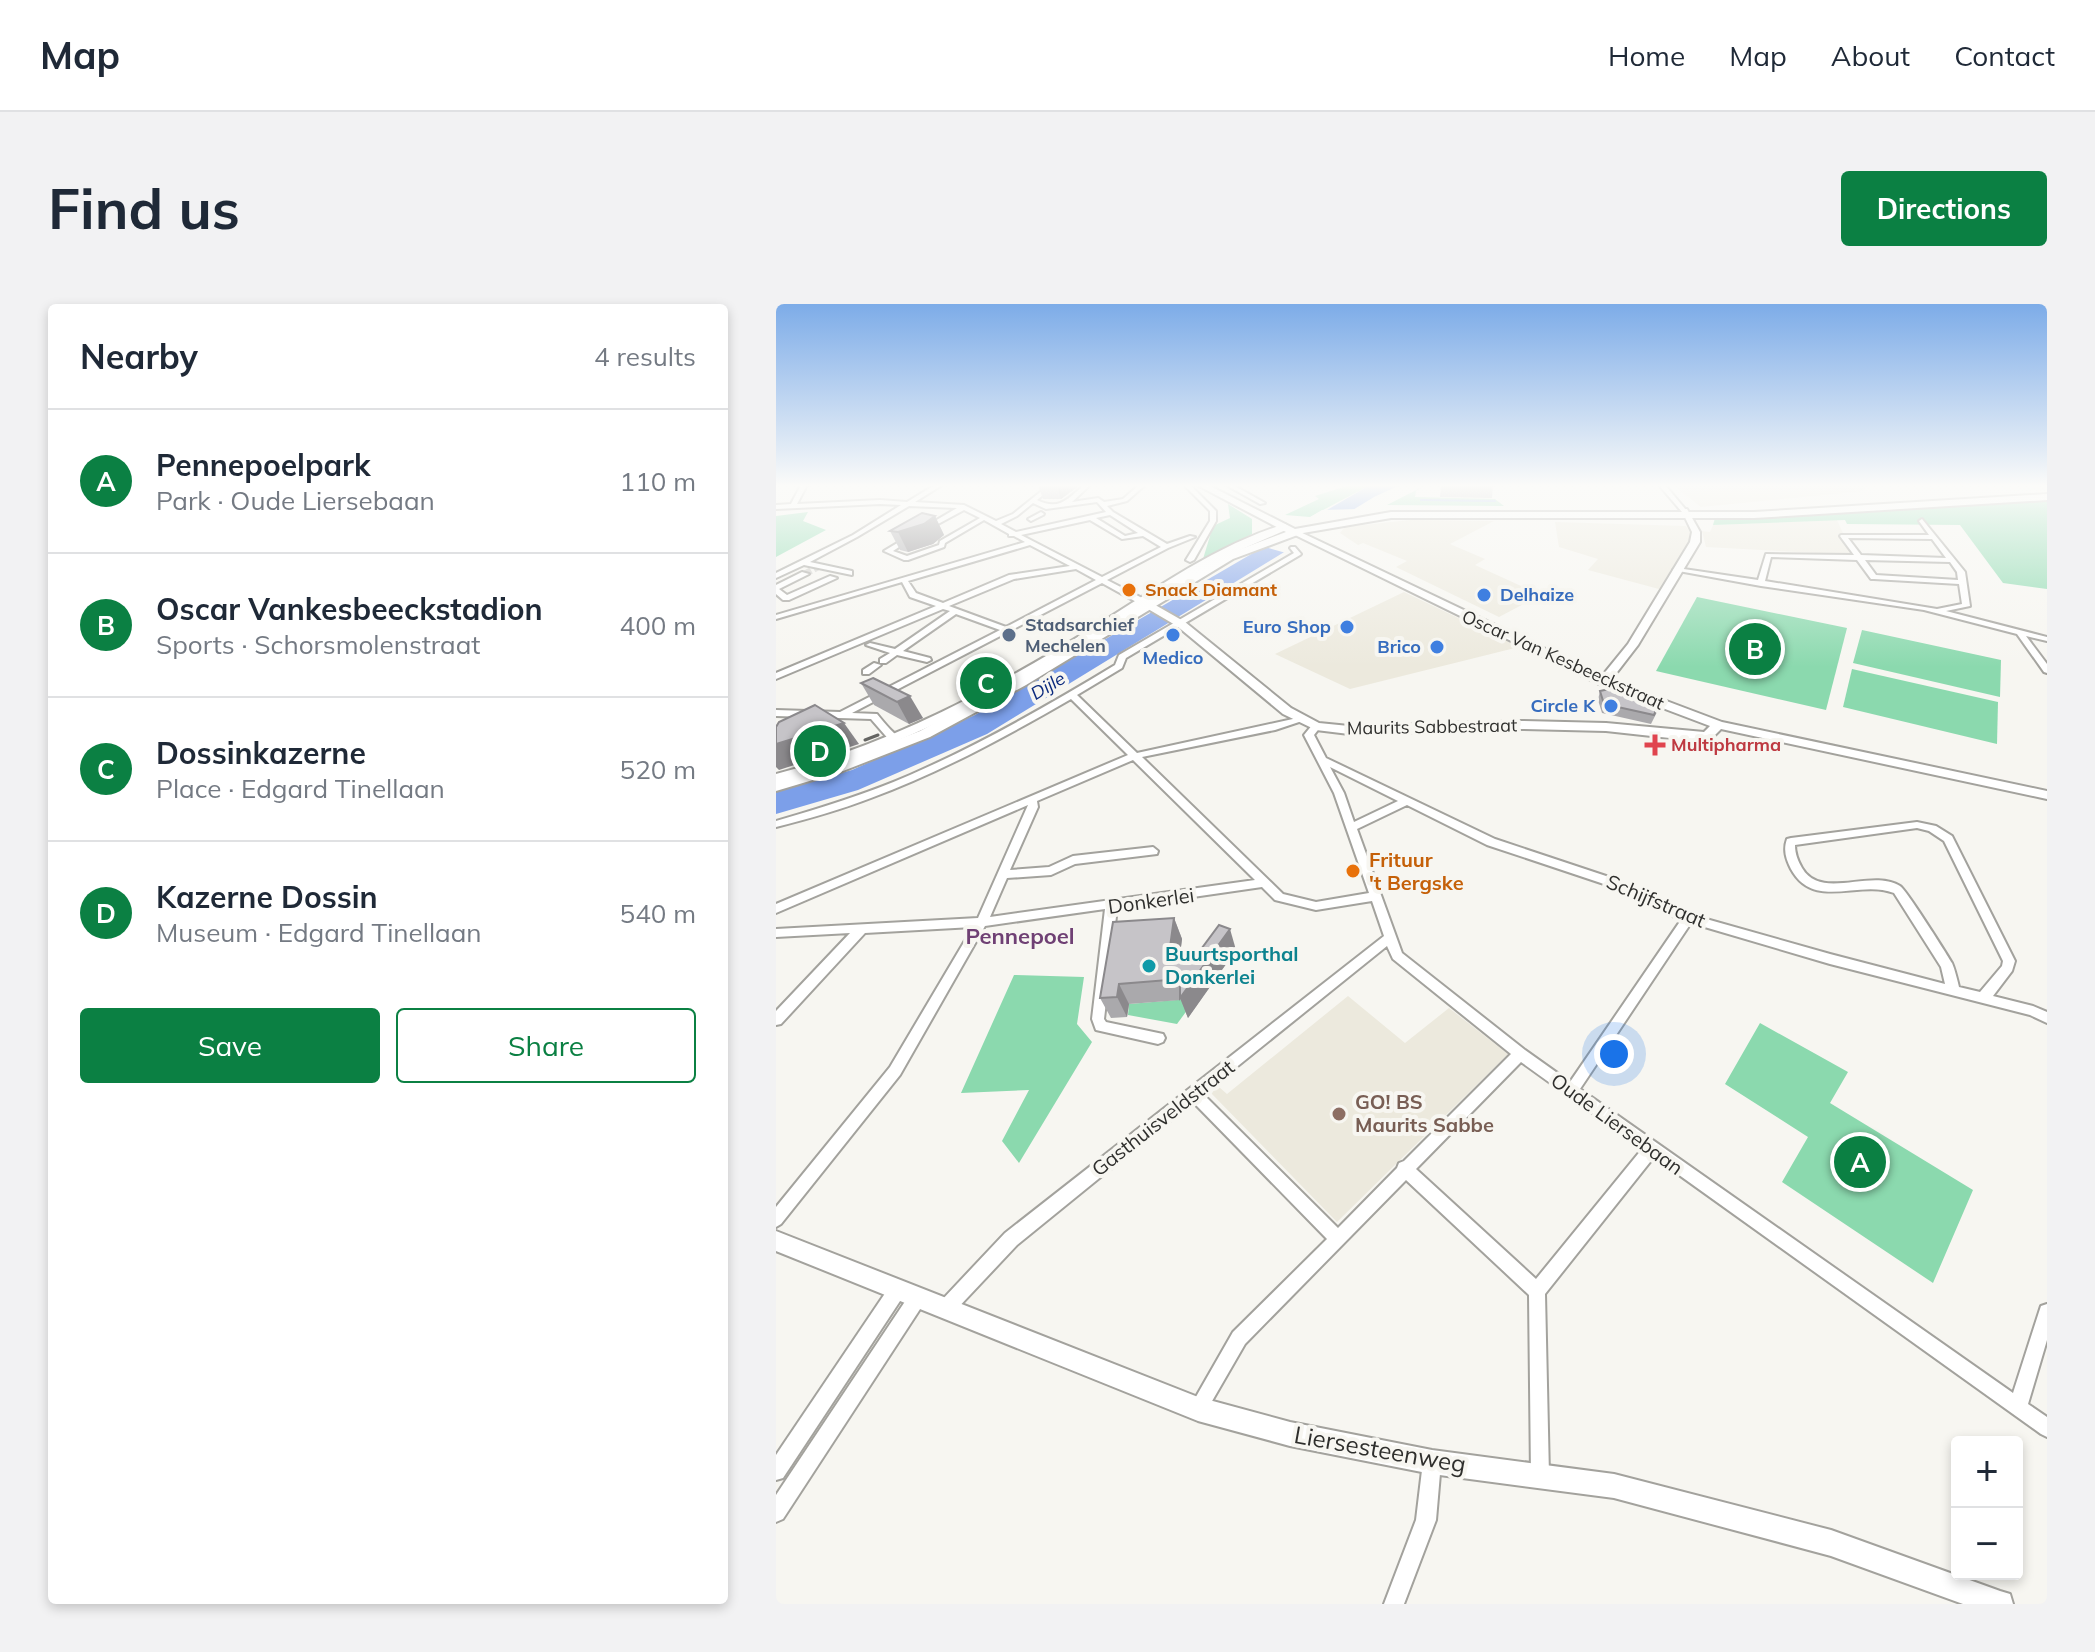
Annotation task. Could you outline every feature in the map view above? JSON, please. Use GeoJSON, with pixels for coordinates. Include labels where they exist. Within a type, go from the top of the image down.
{"type":"FeatureCollection","features":[{"type":"Feature","properties":{"kind":"main road"},"geometry":{"type":"LineString","coordinates":[[776,786],[899,742],[1149,606],[1229,557],[1257,546]]}},
{"type":"Feature","properties":{"kind":"main road","name":"Oscar Van Kesbeeckstraat"},"geometry":{"type":"LineString","coordinates":[[1329,546],[1606,679],[1711,721],[2047,795]]}},
{"type":"Feature","properties":{"kind":"main road","name":"Oscar Van Kesbeeckstraat"},"geometry":{"type":"LineString","coordinates":[[1336,546],[1606,679]]}},
{"type":"Feature","properties":{"kind":"main road"},"geometry":{"type":"LineString","coordinates":[[1606,679],[1693,546]]}},
{"type":"Feature","properties":{"kind":"main road","name":"Maurits Sabbestraat"},"geometry":{"type":"LineString","coordinates":[[1149,606],[1179,622],[1299,719],[1316,726],[1349,730],[1521,725],[1708,735],[1711,721]]}},
{"type":"Feature","properties":{"kind":"main road"},"geometry":{"type":"LineString","coordinates":[[776,778],[899,742]]}},
{"type":"Feature","properties":{"kind":"main road","name":"Liersesteenweg"},"geometry":{"type":"LineString","coordinates":[[776,1241],[1198,1409],[1290,1434],[1432,1462],[1614,1486],[1831,1543],[2000,1604]]}},
{"type":"Feature","properties":{"kind":"street"},"geometry":{"type":"LineString","coordinates":[[776,576],[836,546]]}},
{"type":"Feature","properties":{"kind":"street"},"geometry":{"type":"LineString","coordinates":[[896,546],[887,551],[905,558],[942,546],[957,564]]}},
{"type":"Feature","properties":{"kind":"street"},"geometry":{"type":"LineString","coordinates":[[776,617],[1020,546]]}},
{"type":"Feature","properties":{"kind":"street"},"geometry":{"type":"LineString","coordinates":[[1034,546],[1149,606]]}},
{"type":"Feature","properties":{"kind":"street"},"geometry":{"type":"LineString","coordinates":[[843,714],[1169,546]]}},
{"type":"Feature","properties":{"kind":"street"},"geometry":{"type":"LineString","coordinates":[[1190,560],[1198,546]]}},
{"type":"Feature","properties":{"kind":"street"},"geometry":{"type":"LineString","coordinates":[[1850,546],[1874,577],[1963,582]]}},
{"type":"Feature","properties":{"kind":"street"},"geometry":{"type":"LineString","coordinates":[[1939,611],[1966,606],[1963,582],[1953,560],[1940,546]]}},
{"type":"Feature","properties":{"kind":"street"},"geometry":{"type":"LineString","coordinates":[[776,824],[844,805],[940,768],[1021,726],[1119,666],[1122,657],[1298,554],[1293,548]]}},
{"type":"Feature","properties":{"kind":"street"},"geometry":{"type":"LineString","coordinates":[[1761,584],[1768,555],[1953,560]]}},
{"type":"Feature","properties":{"kind":"street"},"geometry":{"type":"LineString","coordinates":[[806,563],[849,573]]}},
{"type":"Feature","properties":{"kind":"street"},"geometry":{"type":"LineString","coordinates":[[776,676],[1012,577],[1076,567]]}},
{"type":"Feature","properties":{"kind":"street"},"geometry":{"type":"LineString","coordinates":[[1677,570],[1939,611],[2047,639]]}},
{"type":"Feature","properties":{"kind":"street"},"geometry":{"type":"LineString","coordinates":[[805,574],[776,589],[786,598],[833,578]]}},
{"type":"Feature","properties":{"kind":"street"},"geometry":{"type":"LineString","coordinates":[[904,580],[913,595],[1007,630]]}},
{"type":"Feature","properties":{"kind":"street"},"geometry":{"type":"LineString","coordinates":[[866,672],[955,611]]}},
{"type":"Feature","properties":{"kind":"street"},"geometry":{"type":"LineString","coordinates":[[2020,633],[2047,670]]}},
{"type":"Feature","properties":{"kind":"street"},"geometry":{"type":"LineString","coordinates":[[870,645],[927,660]]}},
{"type":"Feature","properties":{"kind":"street"},"geometry":{"type":"LineString","coordinates":[[1072,695],[1279,897],[1316,906],[1374,896]]}},
{"type":"Feature","properties":{"kind":"street"},"geometry":{"type":"LineString","coordinates":[[776,713],[874,716],[899,742]]}},
{"type":"Feature","properties":{"kind":"street"},"geometry":{"type":"LineString","coordinates":[[776,909],[1134,756],[1275,727],[1299,719]]}},
{"type":"Feature","properties":{"kind":"street","name":"Oude Liersebaan"},"geometry":{"type":"LineString","coordinates":[[1316,726],[1309,735],[1326,761],[1388,939],[1397,956],[1520,1054],[2047,1428]]}},
{"type":"Feature","properties":{"kind":"street","name":"Schijfstraat"},"geometry":{"type":"LineString","coordinates":[[1326,761],[1404,802],[1491,842],[1586,872],[1688,918],[1984,997],[2047,1018]]}},
{"type":"Feature","properties":{"kind":"street"},"geometry":{"type":"LineString","coordinates":[[776,1219],[895,1071],[982,921],[1033,807],[1031,799]]}},
{"type":"Feature","properties":{"kind":"street"},"geometry":{"type":"LineString","coordinates":[[1351,828],[1404,802]]}},
{"type":"Feature","properties":{"kind":"street"},"geometry":{"type":"LineString","coordinates":[[1953,989],[1947,966],[1898,890],[1890,885],[1820,888],[1812,885],[1799,875],[1791,856],[1791,842],[1917,825],[1940,831],[1948,839],[2009,961],[2008,968],[1984,997]]}},
{"type":"Feature","properties":{"kind":"street"},"geometry":{"type":"LineString","coordinates":[[1003,874],[1051,871],[1073,860],[1153,851]]}},
{"type":"Feature","properties":{"kind":"street","name":"Donkerlei"},"geometry":{"type":"LineString","coordinates":[[776,933],[982,921],[1111,907],[1262,883]]}},
{"type":"Feature","properties":{"kind":"street"},"geometry":{"type":"LineString","coordinates":[[1111,907],[1101,1026],[1158,1038]]}},
{"type":"Feature","properties":{"kind":"street"},"geometry":{"type":"LineString","coordinates":[[1572,1090],[1688,918]]}},
{"type":"Feature","properties":{"kind":"street"},"geometry":{"type":"LineString","coordinates":[[776,1020],[862,928]]}},
{"type":"Feature","properties":{"kind":"street","name":"Gasthuisveldstraat"},"geometry":{"type":"LineString","coordinates":[[947,1307],[1011,1239],[1388,939]]}},
{"type":"Feature","properties":{"kind":"street"},"geometry":{"type":"LineString","coordinates":[[1198,1409],[1239,1338],[1520,1054]]}},
{"type":"Feature","properties":{"kind":"street"},"geometry":{"type":"LineString","coordinates":[[1194,1094],[1337,1238]]}},
{"type":"Feature","properties":{"kind":"street"},"geometry":{"type":"LineString","coordinates":[[1540,1476],[1537,1291],[1651,1149]]}},
{"type":"Feature","properties":{"kind":"street"},"geometry":{"type":"LineString","coordinates":[[1404,1168],[1537,1291]]}},
{"type":"Feature","properties":{"kind":"street"},"geometry":{"type":"LineString","coordinates":[[776,1471],[908,1293]]}},
{"type":"Feature","properties":{"kind":"street"},"geometry":{"type":"LineString","coordinates":[[776,1512],[908,1293]]}},
{"type":"Feature","properties":{"kind":"street"},"geometry":{"type":"LineString","coordinates":[[2018,1407],[2047,1312]]}},
{"type":"Feature","properties":{"kind":"street"},"geometry":{"type":"LineString","coordinates":[[1394,1604],[1426,1520],[1432,1462]]}},
{"type":"Feature","properties":{"kind":"shaded area"},"geometry":{"type":"Polygon","coordinates":[[[1370,546],[1454,546],[1485,559],[1475,565],[1541,595],[1499,617],[1396,567],[1407,561],[1370,546]]]}},
{"type":"Feature","properties":{"kind":"shaded area"},"geometry":{"type":"Polygon","coordinates":[[[1686,546],[1659,589],[1588,570],[1598,559],[1559,547],[1686,546]]]}},
{"type":"Feature","properties":{"kind":"shaded area"},"geometry":{"type":"Polygon","coordinates":[[[1849,546],[1853,555],[1706,547],[1849,546]]]}},
{"type":"Feature","properties":{"kind":"shaded area"},"geometry":{"type":"Polygon","coordinates":[[[1404,592],[1519,647],[1350,689],[1275,654],[1404,592]]]}},
{"type":"Feature","properties":{"kind":"shaded area","name":"GO! BS Maurits Sabbe"},"geometry":{"type":"Polygon","coordinates":[[[1348,996],[1405,1043],[1449,1008],[1508,1054],[1337,1222],[1211,1093],[1219,1087],[1227,1094],[1348,996]]]}},
{"type":"Feature","properties":{"kind":"green space"},"geometry":{"type":"Polygon","coordinates":[[[776,546],[797,546],[776,557],[776,546]]]}},
{"type":"Feature","properties":{"kind":"green space"},"geometry":{"type":"Polygon","coordinates":[[[1207,546],[1229,546],[1203,559],[1207,546]]]}},
{"type":"Feature","properties":{"kind":"green space"},"geometry":{"type":"Polygon","coordinates":[[[1975,546],[2047,546],[2047,589],[2003,583],[1975,546]]]}},
{"type":"Feature","properties":{"kind":"green space"},"geometry":{"type":"Polygon","coordinates":[[[1697,597],[1847,628],[1826,710],[1656,671],[1697,597]]]}},
{"type":"Feature","properties":{"kind":"green space"},"geometry":{"type":"Polygon","coordinates":[[[1862,630],[2001,660],[2000,697],[1853,663],[1862,630]]]}},
{"type":"Feature","properties":{"kind":"green space"},"geometry":{"type":"Polygon","coordinates":[[[1852,669],[1998,702],[1997,744],[1843,707],[1852,669]]]}},
{"type":"Feature","properties":{"kind":"green space"},"geometry":{"type":"Polygon","coordinates":[[[1014,975],[1084,977],[1077,1024],[1092,1042],[1019,1163],[1002,1141],[1029,1090],[961,1093],[1014,975]]]}},
{"type":"Feature","properties":{"kind":"green space"},"geometry":{"type":"Polygon","coordinates":[[[1188,999],[1188,1009],[1177,1024],[1128,1015],[1129,1004],[1188,999]]]}},
{"type":"Feature","properties":{"kind":"green space"},"geometry":{"type":"Polygon","coordinates":[[[1760,1023],[1848,1072],[1830,1103],[1973,1190],[1933,1283],[1782,1182],[1808,1137],[1725,1084],[1760,1023]]]}},
{"type":"Feature","properties":{"kind":"water","name":"Dijle"},"geometry":{"type":"Polygon","coordinates":[[[1266,546],[1295,546],[987,734],[858,790],[776,814],[776,791],[852,770],[975,715],[1266,546]]]}},
{"type":"Feature","properties":{"kind":"pier"},"geometry":{"type":"Polygon","coordinates":[[[1262,546],[1298,546],[1286,553],[1265,547],[1253,551],[1262,546]]]}},
{"type":"Feature","properties":{"kind":"building"},"geometry":{"type":"Polygon","coordinates":[[[873,678],[910,696],[897,702],[861,683],[873,678]]]}},
{"type":"Feature","properties":{"kind":"building"},"geometry":{"type":"Polygon","coordinates":[[[1609,689],[1660,701],[1654,715],[1604,704],[1600,691],[1609,689]]]}},
{"type":"Feature","properties":{"kind":"building"},"geometry":{"type":"Polygon","coordinates":[[[815,705],[844,723],[776,744],[779,722],[815,705]]]}},
{"type":"Feature","properties":{"kind":"building"},"geometry":{"type":"Polygon","coordinates":[[[1174,918],[1168,962],[1193,960],[1219,925],[1230,929],[1180,998],[1180,979],[1119,984],[1117,997],[1100,998],[1113,922],[1174,918]]]}},
{"type":"Feature","properties":{"kind":"tunnel"},"geometry":{"type":"LineString","coordinates":[[805,574],[821,565]]}},
{"type":"Feature","properties":{"kind":"railway"},"geometry":{"type":"LineString","coordinates":[[865,740],[878,735]]}},
{"type":"Feature","properties":{"kind":"place","name":"Snack Diamant"},"geometry":{"type":"Point","coordinates":[1129,590]}},
{"type":"Feature","properties":{"kind":"place","name":"Delhaize"},"geometry":{"type":"Point","coordinates":[1484,595]}},
{"type":"Feature","properties":{"kind":"place","name":"Euro Shop"},"geometry":{"type":"Point","coordinates":[1347,627]}},
{"type":"Feature","properties":{"kind":"place","name":"Stadsarchief Mechelen"},"geometry":{"type":"Point","coordinates":[1009,635]}},
{"type":"Feature","properties":{"kind":"place","name":"Medico"},"geometry":{"type":"Point","coordinates":[1173,635]}},
{"type":"Feature","properties":{"kind":"place","name":"Brico"},"geometry":{"type":"Point","coordinates":[1437,647]}},
{"type":"Feature","properties":{"kind":"place","name":"Oscar Vankesbeeckstadion"},"geometry":{"type":"Point","coordinates":[1755,649]}},
{"type":"Feature","properties":{"kind":"place","name":"Dossinkazerne"},"geometry":{"type":"Point","coordinates":[986,683]}},
{"type":"Feature","properties":{"kind":"place","name":"Circle K"},"geometry":{"type":"Point","coordinates":[1611,706]}},
{"type":"Feature","properties":{"kind":"place","name":"Multipharma"},"geometry":{"type":"Point","coordinates":[1655,745]}},
{"type":"Feature","properties":{"kind":"place","name":"Kazerne Dossin"},"geometry":{"type":"Point","coordinates":[820,751]}},
{"type":"Feature","properties":{"kind":"place","name":"Frituur 't Bergske"},"geometry":{"type":"Point","coordinates":[1353,871]}},
{"type":"Feature","properties":{"kind":"place","name":"Buurtsporthal Donkerlei"},"geometry":{"type":"Point","coordinates":[1149,966]}},
{"type":"Feature","properties":{"kind":"place","name":"GO! BS Maurits Sabbe"},"geometry":{"type":"Point","coordinates":[1339,1114]}},
{"type":"Feature","properties":{"kind":"place","name":"Pennepoelpark"},"geometry":{"type":"Point","coordinates":[1860,1162]}},
{"type":"Feature","properties":{"kind":"district","name":"Pennepoel"},"geometry":{"type":"Point","coordinates":[1020,936]}}]}
